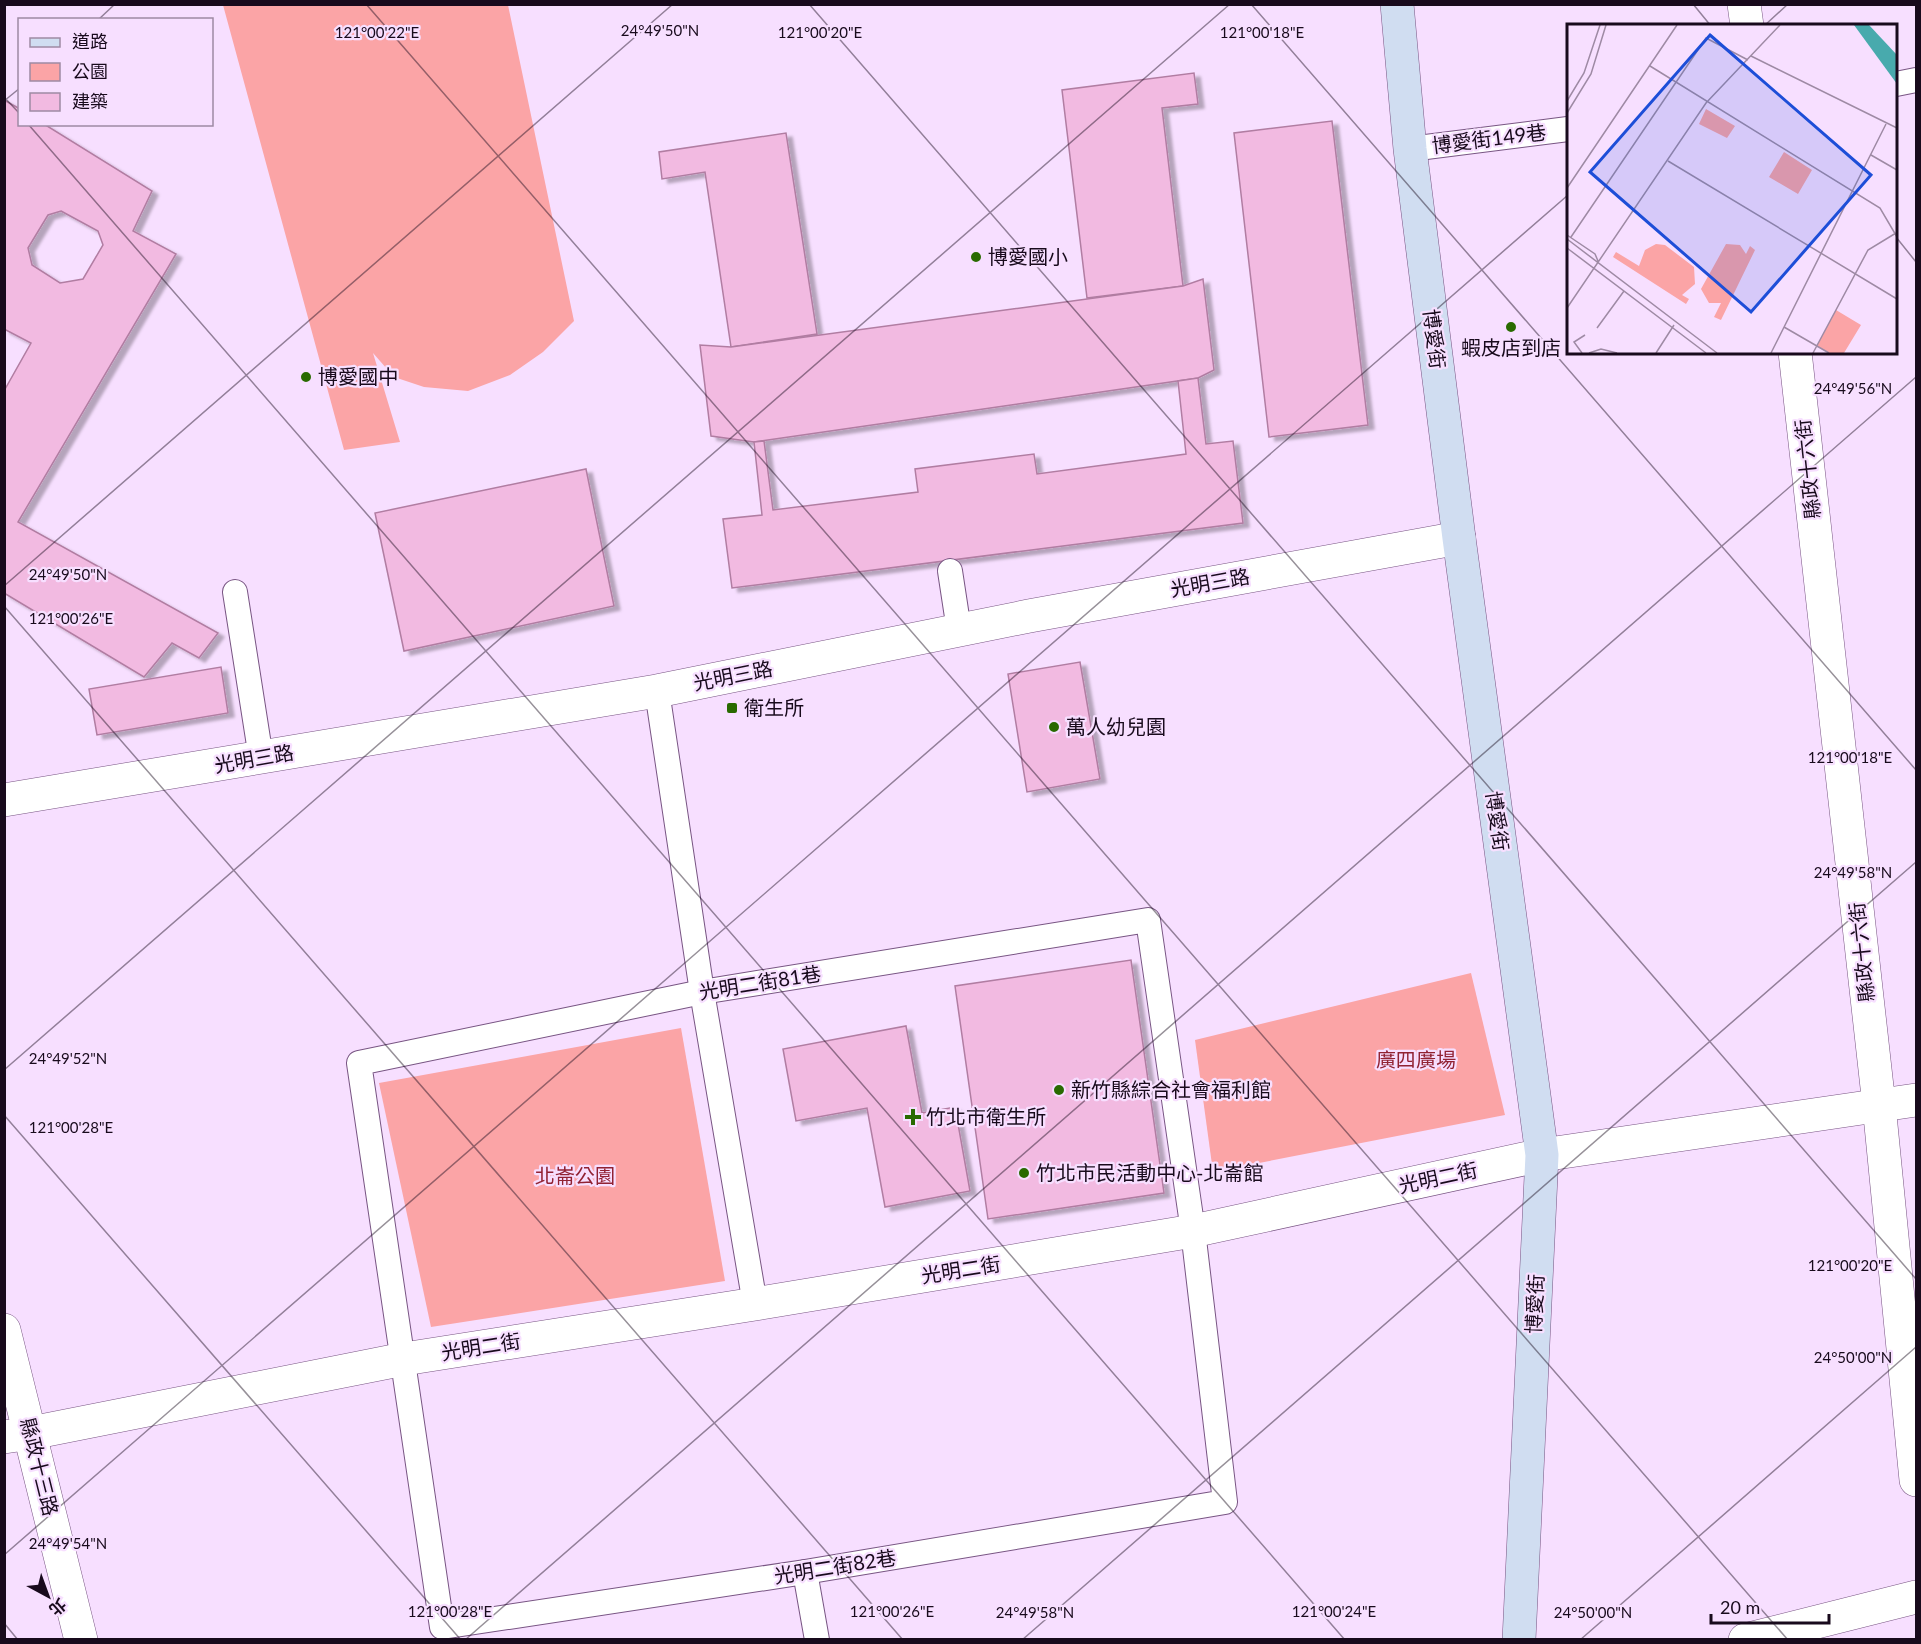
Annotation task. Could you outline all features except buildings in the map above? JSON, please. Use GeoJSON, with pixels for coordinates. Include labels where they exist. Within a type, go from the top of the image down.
{"type":"FeatureCollection","features":[{"type":"Feature","properties":{"kind":"street","name":"博愛街"},"geometry":{"type":"LineString","coordinates":[[1397,4],[1410,149],[1459,538],[1542,1155],[1519,1640]]}},
{"type":"Feature","properties":{"kind":"street"},"geometry":{"type":"LineString","coordinates":[[1744,4],[1747,24]]}},
{"type":"Feature","properties":{"kind":"street","name":"縣政十六街"},"geometry":{"type":"LineString","coordinates":[[1795,354],[1879,1105],[1917,1480]]}},
{"type":"Feature","properties":{"kind":"street","name":"光明三路"},"geometry":{"type":"LineString","coordinates":[[4,800],[657,691],[959,630],[1459,538]]}},
{"type":"Feature","properties":{"kind":"street","name":"光明二街"},"geometry":{"type":"LineString","coordinates":[[18,1435],[404,1359],[755,1304],[1194,1231],[1542,1155],[1917,1101]]}},
{"type":"Feature","properties":{"kind":"street","name":"縣政十三路"},"geometry":{"type":"LineString","coordinates":[[4,1330],[18,1435],[81,1640]]}},
{"type":"Feature","properties":{"kind":"street"},"geometry":{"type":"LineString","coordinates":[[1745,1640],[1917,1597]]}},
{"type":"Feature","properties":{"kind":"lane"},"geometry":{"type":"LineString","coordinates":[[1897,84],[1917,80]]}},
{"type":"Feature","properties":{"kind":"lane","name":"博愛街149巷"},"geometry":{"type":"LineString","coordinates":[[1410,149],[1567,129]]}},
{"type":"Feature","properties":{"kind":"lane"},"geometry":{"type":"LineString","coordinates":[[950,571],[959,630]]}},
{"type":"Feature","properties":{"kind":"lane"},"geometry":{"type":"LineString","coordinates":[[234,592],[261,758]]}},
{"type":"Feature","properties":{"kind":"lane"},"geometry":{"type":"LineString","coordinates":[[657,691],[702,992],[755,1304]]}},
{"type":"Feature","properties":{"kind":"lane","name":"光明二街81巷"},"geometry":{"type":"LineString","coordinates":[[404,1359],[359,1062],[702,992],[1148,920],[1194,1231]]}},
{"type":"Feature","properties":{"kind":"lane","name":"光明二街82巷"},"geometry":{"type":"LineString","coordinates":[[404,1359],[442,1627],[805,1572],[1225,1502],[1194,1231]]}},
{"type":"Feature","properties":{"kind":"lane"},"geometry":{"type":"LineString","coordinates":[[805,1572],[817,1640]]}},
{"type":"Feature","properties":{"kind":"green space"},"geometry":{"type":"Polygon","coordinates":[[[223,5],[508,5],[574,321],[543,352],[510,375],[468,391],[424,387],[394,377],[373,353],[400,442],[344,450],[223,5]]]}},
{"type":"Feature","properties":{"kind":"green space","name":"廣四廣場"},"geometry":{"type":"Polygon","coordinates":[[[1471,973],[1505,1115],[1213,1172],[1195,1040],[1471,973]]]}},
{"type":"Feature","properties":{"kind":"green space","name":"北崙公園"},"geometry":{"type":"Polygon","coordinates":[[[681,1028],[725,1281],[431,1327],[379,1083],[681,1028]]]}},
{"type":"Feature","properties":{"kind":"place","name":"博愛國小"},"geometry":{"type":"Point","coordinates":[976,257]}},
{"type":"Feature","properties":{"kind":"place","name":"蝦皮店到店"},"geometry":{"type":"Point","coordinates":[1511,327]}},
{"type":"Feature","properties":{"kind":"place","name":"博愛國中"},"geometry":{"type":"Point","coordinates":[306,377]}},
{"type":"Feature","properties":{"kind":"place","name":"衛生所"},"geometry":{"type":"Point","coordinates":[732,708]}},
{"type":"Feature","properties":{"kind":"place","name":"萬人幼兒園"},"geometry":{"type":"Point","coordinates":[1054,727]}},
{"type":"Feature","properties":{"kind":"place","name":"新竹縣綜合社會福利館"},"geometry":{"type":"Point","coordinates":[1059,1090]}},
{"type":"Feature","properties":{"kind":"place","name":"竹北市衛生所"},"geometry":{"type":"Point","coordinates":[913,1117]}},
{"type":"Feature","properties":{"kind":"place","name":"竹北市民活動中心-北崙館"},"geometry":{"type":"Point","coordinates":[1024,1173]}}]}
